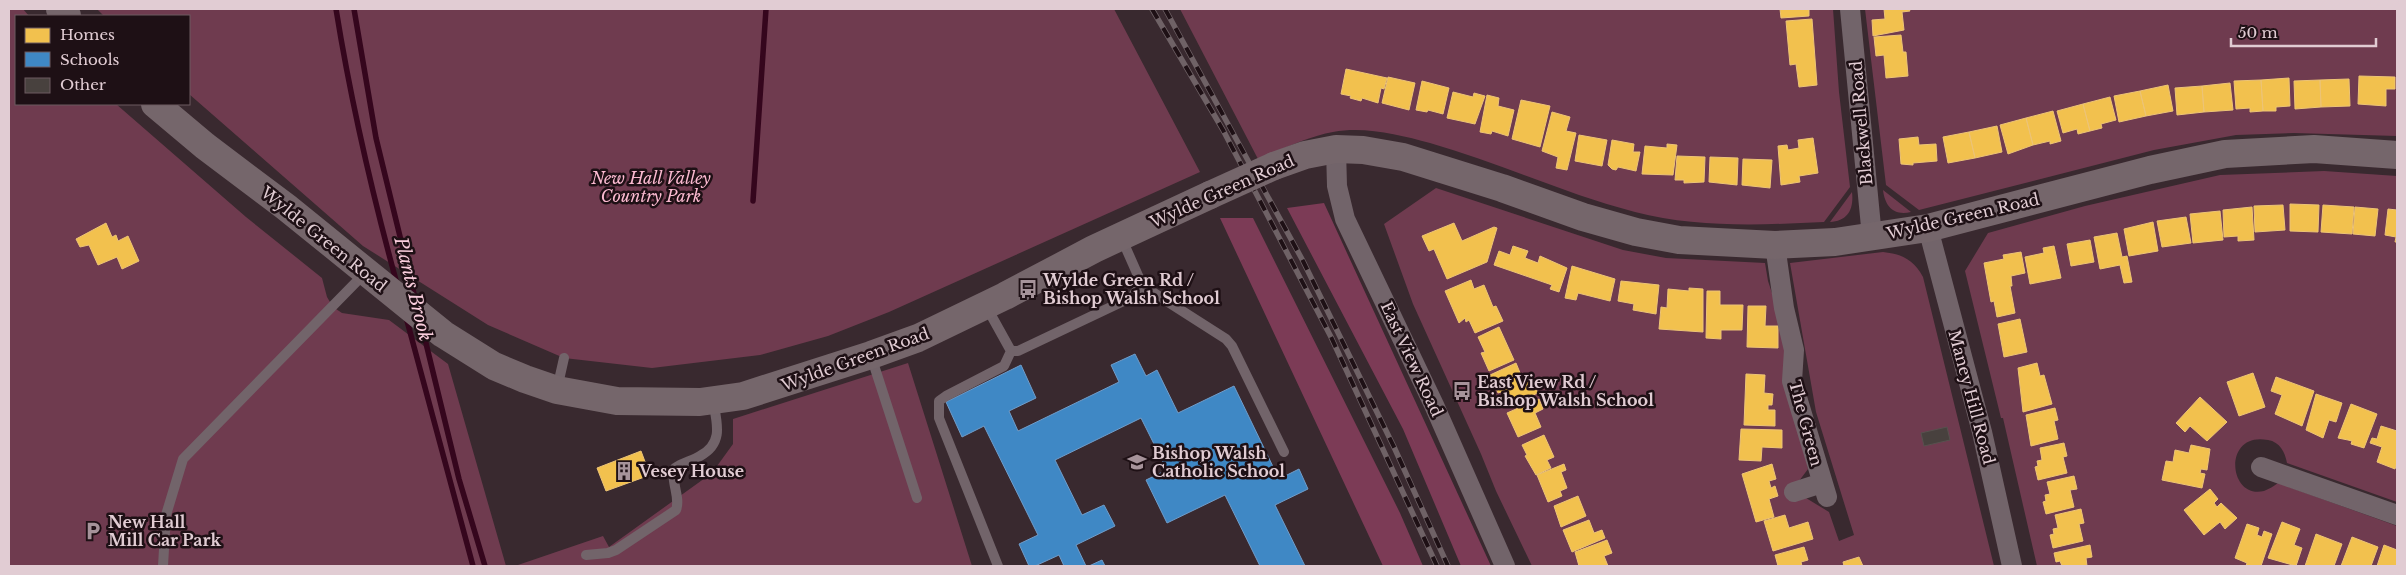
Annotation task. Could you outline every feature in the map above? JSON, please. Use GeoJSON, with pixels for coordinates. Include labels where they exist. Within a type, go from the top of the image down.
{"type":"FeatureCollection","features":[{"type":"Feature","properties":{"kind":"street","name":"Blackwell Road"},"geometry":{"type":"LineString","coordinates":[[1850,9],[1872,237]]}},
{"type":"Feature","properties":{"kind":"street","name":"Wylde Green Road"},"geometry":{"type":"LineString","coordinates":[[156,105],[443,334],[494,366],[556,390],[617,401],[657,403],[713,400],[758,392],[871,356],[918,338],[1120,236],[1274,166],[1305,154],[1336,149],[1363,150],[1403,157],[1502,188],[1583,217],[1636,232],[1679,240],[1775,245],[1872,237],[1928,228],[2141,172],[2225,154],[2314,149],[2397,155]]}},
{"type":"Feature","properties":{"kind":"street","name":"East View Road"},"geometry":{"type":"LineString","coordinates":[[1336,149],[1337,186],[1345,219],[1434,405],[1505,566]]}},
{"type":"Feature","properties":{"kind":"street","name":"Maney Hill Road"},"geometry":{"type":"LineString","coordinates":[[1928,228],[1982,432],[2012,566]]}},
{"type":"Feature","properties":{"kind":"street","name":"The Green"},"geometry":{"type":"LineString","coordinates":[[1775,245],[1784,308],[1794,350],[1792,381],[1824,490],[1794,492]]}},
{"type":"Feature","properties":{"kind":"street"},"geometry":{"type":"LineString","coordinates":[[2261,467],[2397,515]]}},
{"type":"Feature","properties":{"kind":"lane"},"geometry":{"type":"LineString","coordinates":[[1011,351],[1018,351],[1132,297],[1139,287],[1140,280],[1120,236]]}},
{"type":"Feature","properties":{"kind":"lane"},"geometry":{"type":"LineString","coordinates":[[163,566],[166,515],[183,459],[365,273]]}},
{"type":"Feature","properties":{"kind":"lane"},"geometry":{"type":"LineString","coordinates":[[1139,287],[1154,293],[1226,339],[1232,346],[1284,452]]}},
{"type":"Feature","properties":{"kind":"lane"},"geometry":{"type":"LineString","coordinates":[[986,305],[1011,351]]}},
{"type":"Feature","properties":{"kind":"lane"},"geometry":{"type":"LineString","coordinates":[[998,566],[939,418],[938,406],[939,401],[946,396],[1004,366],[1011,351]]}},
{"type":"Feature","properties":{"kind":"lane"},"geometry":{"type":"LineString","coordinates":[[871,356],[917,498]]}},
{"type":"Feature","properties":{"kind":"lane"},"geometry":{"type":"LineString","coordinates":[[556,390],[564,358]]}},
{"type":"Feature","properties":{"kind":"lane"},"geometry":{"type":"LineString","coordinates":[[586,555],[608,554],[616,550],[676,510],[678,502],[673,475],[675,468],[702,455],[717,439],[718,429],[713,400]]}},
{"type":"Feature","properties":{"kind":"green space"},"geometry":{"type":"Polygon","coordinates":[[[9,9],[23,9],[28,15],[15,15],[15,105],[117,105],[246,217],[322,278],[327,297],[333,307],[342,313],[389,320],[448,364],[506,566],[9,566],[9,9]]]}},
{"type":"Feature","properties":{"kind":"green space","name":"New Hall Valley Country Park"},"geometry":{"type":"Polygon","coordinates":[[[97,9],[1114,9],[1200,172],[889,312],[828,336],[760,355],[652,368],[564,358],[488,325],[363,246],[190,95],[190,15],[103,15],[97,9]]]}},
{"type":"Feature","properties":{"kind":"green space"},"geometry":{"type":"Polygon","coordinates":[[[1180,9],[1833,9],[1839,92],[1850,187],[1824,222],[1777,224],[1705,223],[1658,217],[1609,205],[1456,151],[1382,132],[1345,130],[1333,132],[1305,140],[1258,159],[1180,9]]]}},
{"type":"Feature","properties":{"kind":"green space"},"geometry":{"type":"Polygon","coordinates":[[[1865,9],[2397,9],[2397,136],[2294,133],[2236,135],[2154,150],[1919,210],[1886,185],[1865,9]]]}},
{"type":"Feature","properties":{"kind":"green space"},"geometry":{"type":"Polygon","coordinates":[[[2324,171],[2397,176],[2397,502],[2287,463],[2281,448],[2276,443],[2268,440],[2253,440],[2243,445],[2237,455],[2235,466],[2237,476],[2243,486],[2252,491],[2264,491],[2278,483],[2397,526],[2397,566],[2037,566],[2003,418],[2001,418],[1965,271],[1988,233],[2085,206],[2220,175],[2324,171]]]}},
{"type":"Feature","properties":{"kind":"green space"},"geometry":{"type":"Polygon","coordinates":[[[1436,188],[1623,250],[1666,258],[1765,263],[1768,281],[1781,320],[1808,469],[1799,481],[1806,498],[1829,512],[1839,541],[1854,535],[1816,412],[1790,263],[1883,252],[1896,254],[1907,259],[1916,266],[1923,277],[1994,566],[1532,566],[1496,491],[1413,304],[1384,224],[1436,188]]]}},
{"type":"Feature","properties":{"kind":"green space"},"geometry":{"type":"Polygon","coordinates":[[[1883,190],[1911,212],[1899,212],[1891,208],[1886,201],[1883,190]]]}},
{"type":"Feature","properties":{"kind":"green space"},"geometry":{"type":"Polygon","coordinates":[[[1852,192],[1852,204],[1849,213],[1841,219],[1830,222],[1852,192]]]}},
{"type":"Feature","properties":{"kind":"green space"},"geometry":{"type":"Polygon","coordinates":[[[908,363],[972,566],[515,566],[603,536],[609,547],[712,473],[733,444],[733,419],[908,363]]]}},
{"type":"Feature","properties":{"kind":"shaded area"},"geometry":{"type":"Polygon","coordinates":[[[1324,203],[1491,566],[1461,566],[1403,429],[1287,208],[1324,203]]]}},
{"type":"Feature","properties":{"kind":"shaded area"},"geometry":{"type":"Polygon","coordinates":[[[1220,218],[1253,218],[1400,513],[1423,566],[1383,566],[1220,218]]]}},
{"type":"Feature","properties":{"kind":"building: Homes"},"geometry":{"type":"Polygon","coordinates":[[[1780,9],[1809,9],[1809,16],[1781,18],[1780,9]]]}},
{"type":"Feature","properties":{"kind":"building: Homes"},"geometry":{"type":"Polygon","coordinates":[[[1884,9],[1909,9],[1910,11],[1902,12],[1904,30],[1873,36],[1872,20],[1885,19],[1884,9]]]}},
{"type":"Feature","properties":{"kind":"building: Homes"},"geometry":{"type":"Polygon","coordinates":[[[1812,19],[1817,85],[1799,87],[1796,64],[1790,65],[1786,21],[1812,19]]]}},
{"type":"Feature","properties":{"kind":"building: Homes"},"geometry":{"type":"Polygon","coordinates":[[[1901,35],[1903,52],[1906,52],[1908,76],[1886,78],[1884,55],[1876,56],[1874,37],[1901,35]]]}},
{"type":"Feature","properties":{"kind":"building: Homes"},"geometry":{"type":"Polygon","coordinates":[[[1346,69],[1387,78],[1384,89],[1381,88],[1378,103],[1362,98],[1361,101],[1341,94],[1346,69]]]}},
{"type":"Feature","properties":{"kind":"building: Homes"},"geometry":{"type":"Polygon","coordinates":[[[2359,76],[2395,77],[2395,89],[2386,89],[2386,106],[2358,104],[2359,76]]]}},
{"type":"Feature","properties":{"kind":"building: Homes"},"geometry":{"type":"Polygon","coordinates":[[[1388,77],[1415,83],[1409,110],[1382,103],[1388,77]]]}},
{"type":"Feature","properties":{"kind":"building: Homes"},"geometry":{"type":"Polygon","coordinates":[[[2289,78],[2290,106],[2276,107],[2276,111],[2263,111],[2261,80],[2289,78]]]}},
{"type":"Feature","properties":{"kind":"building: Homes"},"geometry":{"type":"Polygon","coordinates":[[[2349,79],[2350,106],[2321,107],[2320,80],[2349,79]]]}},
{"type":"Feature","properties":{"kind":"building: Homes"},"geometry":{"type":"Polygon","coordinates":[[[2261,80],[2263,111],[2250,112],[2250,108],[2236,109],[2234,81],[2261,80]]]}},
{"type":"Feature","properties":{"kind":"building: Homes"},"geometry":{"type":"Polygon","coordinates":[[[2320,80],[2321,107],[2295,109],[2294,81],[2320,80]]]}},
{"type":"Feature","properties":{"kind":"building: Homes"},"geometry":{"type":"Polygon","coordinates":[[[1422,81],[1449,88],[1443,114],[1428,110],[1427,112],[1416,110],[1422,81]]]}},
{"type":"Feature","properties":{"kind":"building: Homes"},"geometry":{"type":"Polygon","coordinates":[[[2230,83],[2233,110],[2204,112],[2202,86],[2230,83]]]}},
{"type":"Feature","properties":{"kind":"building: Homes"},"geometry":{"type":"Polygon","coordinates":[[[2168,85],[2173,111],[2146,116],[2140,91],[2168,85]]]}},
{"type":"Feature","properties":{"kind":"building: Homes"},"geometry":{"type":"Polygon","coordinates":[[[2202,86],[2204,112],[2177,115],[2175,88],[2202,86]]]}},
{"type":"Feature","properties":{"kind":"building: Homes"},"geometry":{"type":"Polygon","coordinates":[[[2140,91],[2146,116],[2119,122],[2114,96],[2140,91]]]}},
{"type":"Feature","properties":{"kind":"building: Homes"},"geometry":{"type":"Polygon","coordinates":[[[1453,92],[1473,97],[1474,93],[1485,96],[1475,124],[1447,118],[1453,92]]]}},
{"type":"Feature","properties":{"kind":"building: Homes"},"geometry":{"type":"Polygon","coordinates":[[[1487,95],[1499,98],[1498,106],[1514,110],[1508,136],[1492,131],[1491,134],[1480,132],[1487,95]]]}},
{"type":"Feature","properties":{"kind":"building: Homes"},"geometry":{"type":"Polygon","coordinates":[[[2110,97],[2116,120],[2101,124],[2102,128],[2090,131],[2083,104],[2110,97]]]}},
{"type":"Feature","properties":{"kind":"building: Homes"},"geometry":{"type":"Polygon","coordinates":[[[1521,100],[1550,106],[1540,147],[1512,139],[1521,100]]]}},
{"type":"Feature","properties":{"kind":"building: Homes"},"geometry":{"type":"Polygon","coordinates":[[[2083,104],[2090,131],[2078,134],[2077,129],[2063,133],[2057,111],[2083,104]]]}},
{"type":"Feature","properties":{"kind":"building: Homes"},"geometry":{"type":"Polygon","coordinates":[[[2053,111],[2061,141],[2050,144],[2050,141],[2033,145],[2026,118],[2053,111]]]}},
{"type":"Feature","properties":{"kind":"building: Homes"},"geometry":{"type":"Polygon","coordinates":[[[1552,112],[1570,117],[1566,131],[1576,133],[1567,170],[1556,168],[1558,157],[1542,151],[1552,112]]]}},
{"type":"Feature","properties":{"kind":"building: Homes"},"geometry":{"type":"Polygon","coordinates":[[[2026,118],[2033,145],[2008,154],[2000,125],[2026,118]]]}},
{"type":"Feature","properties":{"kind":"building: Homes"},"geometry":{"type":"Polygon","coordinates":[[[1997,126],[2002,152],[1975,158],[1969,132],[1997,126]]]}},
{"type":"Feature","properties":{"kind":"building: Homes"},"geometry":{"type":"Polygon","coordinates":[[[1969,132],[1975,158],[1948,163],[1943,137],[1969,132]]]}},
{"type":"Feature","properties":{"kind":"building: Homes"},"geometry":{"type":"Polygon","coordinates":[[[1579,135],[1607,140],[1602,166],[1575,161],[1579,135]]]}},
{"type":"Feature","properties":{"kind":"building: Homes"},"geometry":{"type":"Polygon","coordinates":[[[1918,137],[1919,145],[1936,144],[1937,161],[1913,163],[1913,165],[1901,164],[1899,139],[1918,137]]]}},
{"type":"Feature","properties":{"kind":"building: Homes"},"geometry":{"type":"Polygon","coordinates":[[[1813,138],[1818,173],[1799,176],[1800,182],[1781,185],[1778,146],[1787,145],[1788,150],[1799,148],[1798,140],[1813,138]]]}},
{"type":"Feature","properties":{"kind":"building: Homes"},"geometry":{"type":"Polygon","coordinates":[[[1612,140],[1634,144],[1633,152],[1640,152],[1636,171],[1618,167],[1616,170],[1608,165],[1612,140]]]}},
{"type":"Feature","properties":{"kind":"building: Homes"},"geometry":{"type":"Polygon","coordinates":[[[1667,144],[1677,145],[1673,175],[1642,174],[1645,146],[1667,148],[1667,144]]]}},
{"type":"Feature","properties":{"kind":"building: Homes"},"geometry":{"type":"Polygon","coordinates":[[[1677,156],[1705,157],[1704,182],[1684,183],[1684,180],[1675,180],[1677,156]]]}},
{"type":"Feature","properties":{"kind":"building: Homes"},"geometry":{"type":"Polygon","coordinates":[[[1710,157],[1738,158],[1737,185],[1709,182],[1710,157]]]}},
{"type":"Feature","properties":{"kind":"building: Homes"},"geometry":{"type":"Polygon","coordinates":[[[1743,159],[1772,160],[1770,188],[1742,185],[1743,159]]]}},
{"type":"Feature","properties":{"kind":"building: Homes"},"geometry":{"type":"Polygon","coordinates":[[[2290,204],[2319,205],[2318,232],[2290,231],[2290,204]]]}},
{"type":"Feature","properties":{"kind":"building: Homes"},"geometry":{"type":"Polygon","coordinates":[[[2283,205],[2285,230],[2255,232],[2254,206],[2283,205]]]}},
{"type":"Feature","properties":{"kind":"building: Homes"},"geometry":{"type":"Polygon","coordinates":[[[2323,205],[2354,207],[2352,234],[2321,232],[2323,205]]]}},
{"type":"Feature","properties":{"kind":"building: Homes"},"geometry":{"type":"Polygon","coordinates":[[[2252,207],[2254,240],[2238,241],[2238,236],[2224,237],[2223,210],[2252,207]]]}},
{"type":"Feature","properties":{"kind":"building: Homes"},"geometry":{"type":"Polygon","coordinates":[[[2355,207],[2378,209],[2375,236],[2353,234],[2355,207]]]}},
{"type":"Feature","properties":{"kind":"building: Homes"},"geometry":{"type":"Polygon","coordinates":[[[2388,209],[2397,210],[2397,242],[2395,242],[2396,237],[2385,235],[2388,209]]]}},
{"type":"Feature","properties":{"kind":"building: Homes"},"geometry":{"type":"Polygon","coordinates":[[[2220,211],[2223,240],[2193,243],[2190,214],[2220,211]]]}},
{"type":"Feature","properties":{"kind":"building: Homes"},"geometry":{"type":"Polygon","coordinates":[[[2186,217],[2191,243],[2162,247],[2157,221],[2186,217]]]}},
{"type":"Feature","properties":{"kind":"building: Homes"},"geometry":{"type":"Polygon","coordinates":[[[2153,222],[2158,251],[2129,256],[2124,229],[2153,222]]]}},
{"type":"Feature","properties":{"kind":"building: Homes"},"geometry":{"type":"Polygon","coordinates":[[[106,223],[112,237],[116,235],[118,241],[128,236],[139,261],[122,269],[117,257],[98,265],[89,245],[80,247],[76,239],[106,223]]]}},
{"type":"Feature","properties":{"kind":"building: Homes"},"geometry":{"type":"Polygon","coordinates":[[[1454,223],[1462,241],[1494,227],[1497,228],[1487,262],[1447,279],[1434,249],[1429,251],[1422,236],[1454,223]]]}},
{"type":"Feature","properties":{"kind":"building: Homes"},"geometry":{"type":"Polygon","coordinates":[[[2117,233],[2122,257],[2127,256],[2132,282],[2124,283],[2120,265],[2100,269],[2094,237],[2117,233]]]}},
{"type":"Feature","properties":{"kind":"building: Homes"},"geometry":{"type":"Polygon","coordinates":[[[2090,240],[2094,262],[2071,266],[2067,244],[2090,240]]]}},
{"type":"Feature","properties":{"kind":"building: Homes"},"geometry":{"type":"Polygon","coordinates":[[[1513,246],[1528,251],[1525,258],[1538,263],[1540,256],[1567,268],[1559,292],[1550,289],[1552,285],[1494,265],[1499,251],[1510,255],[1513,246]]]}},
{"type":"Feature","properties":{"kind":"building: Homes"},"geometry":{"type":"Polygon","coordinates":[[[2054,246],[2061,278],[2030,284],[2025,257],[2044,253],[2043,248],[2054,246]]]}},
{"type":"Feature","properties":{"kind":"building: Homes"},"geometry":{"type":"Polygon","coordinates":[[[2021,252],[2025,273],[2011,276],[2012,286],[2010,286],[2015,313],[1997,317],[1994,301],[1991,302],[1984,263],[2004,259],[2003,255],[2021,252]]]}},
{"type":"Feature","properties":{"kind":"building: Homes"},"geometry":{"type":"Polygon","coordinates":[[[1572,266],[1615,279],[1610,301],[1578,293],[1576,300],[1565,298],[1572,266]]]}},
{"type":"Feature","properties":{"kind":"building: Homes"},"geometry":{"type":"Polygon","coordinates":[[[1471,280],[1474,289],[1484,285],[1493,307],[1496,306],[1503,321],[1475,333],[1469,320],[1466,322],[1465,318],[1459,323],[1445,291],[1471,280]]]}},
{"type":"Feature","properties":{"kind":"building: Homes"},"geometry":{"type":"Polygon","coordinates":[[[1621,281],[1659,285],[1656,314],[1633,310],[1634,304],[1618,301],[1621,281]]]}},
{"type":"Feature","properties":{"kind":"building: Homes"},"geometry":{"type":"Polygon","coordinates":[[[1689,288],[1703,289],[1703,332],[1659,329],[1661,307],[1667,308],[1668,289],[1689,291],[1689,288]]]}},
{"type":"Feature","properties":{"kind":"building: Homes"},"geometry":{"type":"Polygon","coordinates":[[[1707,291],[1720,291],[1720,305],[1743,305],[1742,330],[1721,330],[1721,339],[1706,338],[1707,291]]]}},
{"type":"Feature","properties":{"kind":"building: Homes"},"geometry":{"type":"Polygon","coordinates":[[[1748,306],[1766,306],[1765,326],[1778,326],[1778,348],[1747,347],[1748,306]]]}},
{"type":"Feature","properties":{"kind":"building: Homes"},"geometry":{"type":"Polygon","coordinates":[[[2020,319],[2027,352],[2004,357],[1998,324],[2020,319]]]}},
{"type":"Feature","properties":{"kind":"building: Homes"},"geometry":{"type":"Polygon","coordinates":[[[1499,327],[1514,360],[1489,371],[1481,353],[1485,352],[1478,337],[1499,327]]]}},
{"type":"Feature","properties":{"kind":"building: Homes"},"geometry":{"type":"Polygon","coordinates":[[[1516,363],[1523,380],[1530,377],[1538,393],[1508,406],[1501,392],[1498,393],[1490,375],[1516,363]]]}},
{"type":"Feature","properties":{"kind":"building: Homes"},"geometry":{"type":"Polygon","coordinates":[[[2037,363],[2040,376],[2044,375],[2052,404],[2023,412],[2018,368],[2037,363]]]}},
{"type":"Feature","properties":{"kind":"building: Homes"},"geometry":{"type":"Polygon","coordinates":[[[2253,373],[2265,407],[2239,416],[2227,382],[2253,373]]]}},
{"type":"Feature","properties":{"kind":"building: Homes"},"geometry":{"type":"Polygon","coordinates":[[[1746,374],[1765,375],[1764,393],[1773,394],[1772,405],[1768,405],[1768,410],[1775,410],[1775,426],[1744,425],[1746,374]]]}},
{"type":"Feature","properties":{"kind":"building: Homes"},"geometry":{"type":"Polygon","coordinates":[[[2276,377],[2314,391],[2302,426],[2275,414],[2282,395],[2271,391],[2276,377]]]}},
{"type":"Feature","properties":{"kind":"building: Homes"},"geometry":{"type":"Polygon","coordinates":[[[2316,394],[2342,403],[2336,422],[2329,420],[2323,438],[2306,430],[2316,394]]]}},
{"type":"Feature","properties":{"kind":"building: Homes"},"geometry":{"type":"Polygon","coordinates":[[[2200,397],[2227,422],[2207,441],[2190,426],[2185,432],[2176,423],[2200,397]]]}},
{"type":"Feature","properties":{"kind":"building: Homes"},"geometry":{"type":"Polygon","coordinates":[[[1539,399],[1543,409],[1535,413],[1541,427],[1518,437],[1507,413],[1539,399]]]}},
{"type":"Feature","properties":{"kind":"building: Homes"},"geometry":{"type":"Polygon","coordinates":[[[2351,404],[2377,414],[2364,448],[2351,444],[2352,441],[2338,438],[2351,404]]]}},
{"type":"Feature","properties":{"kind":"building: Homes"},"geometry":{"type":"Polygon","coordinates":[[[2055,408],[2058,420],[2054,421],[2058,439],[2031,446],[2026,415],[2055,408]]]}},
{"type":"Feature","properties":{"kind":"building: Homes"},"geometry":{"type":"Polygon","coordinates":[[[2381,426],[2397,431],[2397,462],[2395,469],[2377,462],[2382,447],[2370,443],[2372,438],[2377,439],[2381,426]]]}},
{"type":"Feature","properties":{"kind":"building: Homes"},"geometry":{"type":"Polygon","coordinates":[[[1741,429],[1782,430],[1782,448],[1762,447],[1761,461],[1739,460],[1741,429]]]}},
{"type":"Feature","properties":{"kind":"building: Homes"},"geometry":{"type":"Polygon","coordinates":[[[1544,435],[1554,457],[1547,460],[1551,468],[1536,475],[1525,456],[1527,455],[1522,445],[1544,435]]]}},
{"type":"Feature","properties":{"kind":"building: Homes"},"geometry":{"type":"Polygon","coordinates":[[[2064,443],[2067,456],[2063,457],[2067,473],[2038,480],[2035,467],[2038,466],[2037,461],[2042,460],[2040,448],[2064,443]]]}},
{"type":"Feature","properties":{"kind":"building: Homes"},"geometry":{"type":"Polygon","coordinates":[[[2191,445],[2210,449],[2207,470],[2201,469],[2200,473],[2205,474],[2202,488],[2162,480],[2166,461],[2173,462],[2175,450],[2189,453],[2191,445]]]}},
{"type":"Feature","properties":{"kind":"building: Homes","name":"Vesey House"},"geometry":{"type":"Polygon","coordinates":[[[641,451],[650,475],[606,491],[597,468],[641,451]]]}},
{"type":"Feature","properties":{"kind":"building: Homes"},"geometry":{"type":"Polygon","coordinates":[[[1564,464],[1566,470],[1561,472],[1567,488],[1560,491],[1562,496],[1548,502],[1537,475],[1564,464]]]}},
{"type":"Feature","properties":{"kind":"building: Homes"},"geometry":{"type":"Polygon","coordinates":[[[1772,464],[1776,479],[1769,481],[1771,488],[1775,486],[1778,496],[1769,499],[1774,517],[1756,522],[1742,474],[1772,464]]]}},
{"type":"Feature","properties":{"kind":"building: Homes"},"geometry":{"type":"Polygon","coordinates":[[[2074,476],[2077,489],[2070,490],[2074,507],[2046,514],[2043,502],[2046,501],[2045,495],[2050,494],[2047,482],[2074,476]]]}},
{"type":"Feature","properties":{"kind":"building: Homes"},"geometry":{"type":"Polygon","coordinates":[[[2210,489],[2218,499],[2214,503],[2217,507],[2221,503],[2237,518],[2225,529],[2220,522],[2204,535],[2184,510],[2210,489]]]}},
{"type":"Feature","properties":{"kind":"building: Homes"},"geometry":{"type":"Polygon","coordinates":[[[1578,496],[1586,516],[1561,527],[1554,506],[1578,496]]]}},
{"type":"Feature","properties":{"kind":"building: Homes"},"geometry":{"type":"Polygon","coordinates":[[[2081,509],[2084,523],[2079,524],[2083,541],[2053,548],[2050,535],[2054,534],[2053,529],[2058,528],[2055,515],[2081,509]]]}},
{"type":"Feature","properties":{"kind":"building: Homes"},"geometry":{"type":"Polygon","coordinates":[[[1785,515],[1789,528],[1808,522],[1813,539],[1773,551],[1764,521],[1785,515]]]}},
{"type":"Feature","properties":{"kind":"building: Homes"},"geometry":{"type":"Polygon","coordinates":[[[1589,520],[1594,533],[1602,530],[1605,538],[1572,552],[1563,530],[1589,520]]]}},
{"type":"Feature","properties":{"kind":"building: Homes"},"geometry":{"type":"Polygon","coordinates":[[[2282,522],[2300,529],[2294,545],[2302,548],[2296,566],[2268,558],[2282,522]]]}},
{"type":"Feature","properties":{"kind":"building: Homes"},"geometry":{"type":"Polygon","coordinates":[[[2247,524],[2259,528],[2257,535],[2262,537],[2264,531],[2272,534],[2261,566],[2246,566],[2247,563],[2235,558],[2247,524]]]}},
{"type":"Feature","properties":{"kind":"building: Homes"},"geometry":{"type":"Polygon","coordinates":[[[2316,534],[2342,544],[2334,566],[2305,566],[2316,534]]]}},
{"type":"Feature","properties":{"kind":"building: Homes"},"geometry":{"type":"Polygon","coordinates":[[[2352,537],[2378,547],[2371,566],[2341,566],[2352,537]]]}},
{"type":"Feature","properties":{"kind":"building: Homes"},"geometry":{"type":"Polygon","coordinates":[[[1607,540],[1612,553],[1604,556],[1608,566],[1579,566],[1575,552],[1607,540]]]}},
{"type":"Feature","properties":{"kind":"building: Homes"},"geometry":{"type":"Polygon","coordinates":[[[2090,545],[2092,557],[2086,558],[2087,566],[2062,566],[2060,561],[2056,562],[2054,553],[2090,545]]]}},
{"type":"Feature","properties":{"kind":"building: Homes"},"geometry":{"type":"Polygon","coordinates":[[[2384,545],[2397,550],[2397,566],[2377,566],[2384,545]]]}},
{"type":"Feature","properties":{"kind":"building: Homes"},"geometry":{"type":"Polygon","coordinates":[[[1804,547],[1808,560],[1801,562],[1802,566],[1778,566],[1775,555],[1804,547]]]}},
{"type":"Feature","properties":{"kind":"building: Homes"},"geometry":{"type":"Polygon","coordinates":[[[1859,557],[1863,566],[1844,566],[1843,562],[1859,557]]]}},
{"type":"Feature","properties":{"kind":"building: Schools"},"geometry":{"type":"Polygon","coordinates":[[[1135,354],[1146,376],[1157,370],[1178,413],[1234,386],[1279,479],[1299,469],[1308,489],[1275,505],[1305,566],[1260,566],[1225,495],[1167,523],[1146,480],[1167,470],[1141,418],[1055,460],[1082,515],[1104,505],[1115,526],[1076,545],[1086,566],[1064,566],[1059,555],[1035,566],[1029,566],[1019,544],[1038,535],[984,426],[962,437],[946,402],[1021,365],[1036,398],[1009,411],[1018,431],[1119,382],[1111,365],[1135,354]]]}},
{"type":"Feature","properties":{"kind":"building: Schools"},"geometry":{"type":"Polygon","coordinates":[[[1102,560],[1105,566],[1089,566],[1102,560]]]}},
{"type":"Feature","properties":{"kind":"building: Other"},"geometry":{"type":"Polygon","coordinates":[[[1947,427],[1950,440],[1924,446],[1921,433],[1947,427]]]}},
{"type":"Feature","properties":{"kind":"waterway"},"geometry":{"type":"LineString","coordinates":[[336,9],[363,147],[397,284]]}},
{"type":"Feature","properties":{"kind":"waterway","name":"Plants Brook"},"geometry":{"type":"LineString","coordinates":[[354,9],[376,138],[415,298]]}},
{"type":"Feature","properties":{"kind":"waterway"},"geometry":{"type":"LineString","coordinates":[[753,201],[766,9]]}},
{"type":"Feature","properties":{"kind":"waterway"},"geometry":{"type":"LineString","coordinates":[[406,317],[473,566]]}},
{"type":"Feature","properties":{"kind":"waterway","name":"Plants Brook"},"geometry":{"type":"LineString","coordinates":[[423,331],[459,479],[485,566]]}},
{"type":"Feature","properties":{"kind":"railway"},"geometry":{"type":"LineString","coordinates":[[1152,9],[1223,130],[1331,337],[1437,566]]}},
{"type":"Feature","properties":{"kind":"railway"},"geometry":{"type":"LineString","coordinates":[[1165,9],[1303,261],[1394,447],[1448,566]]}},
{"type":"Feature","properties":{"kind":"place","name":"Wylde Green Rd / Bishop Walsh School"},"geometry":{"type":"Point","coordinates":[1028,289]}},
{"type":"Feature","properties":{"kind":"place","name":"East View Rd / Bishop Walsh School"},"geometry":{"type":"Point","coordinates":[1462,391]}},
{"type":"Feature","properties":{"kind":"place","name":"Bishop Walsh Catholic School"},"geometry":{"type":"Point","coordinates":[1137,462]}},
{"type":"Feature","properties":{"kind":"place","name":"Vesey House"},"geometry":{"type":"Point","coordinates":[624,471]}},
{"type":"Feature","properties":{"kind":"place","name":"New Hall Mill Car Park"},"geometry":{"type":"Point","coordinates":[93,531]}}]}
